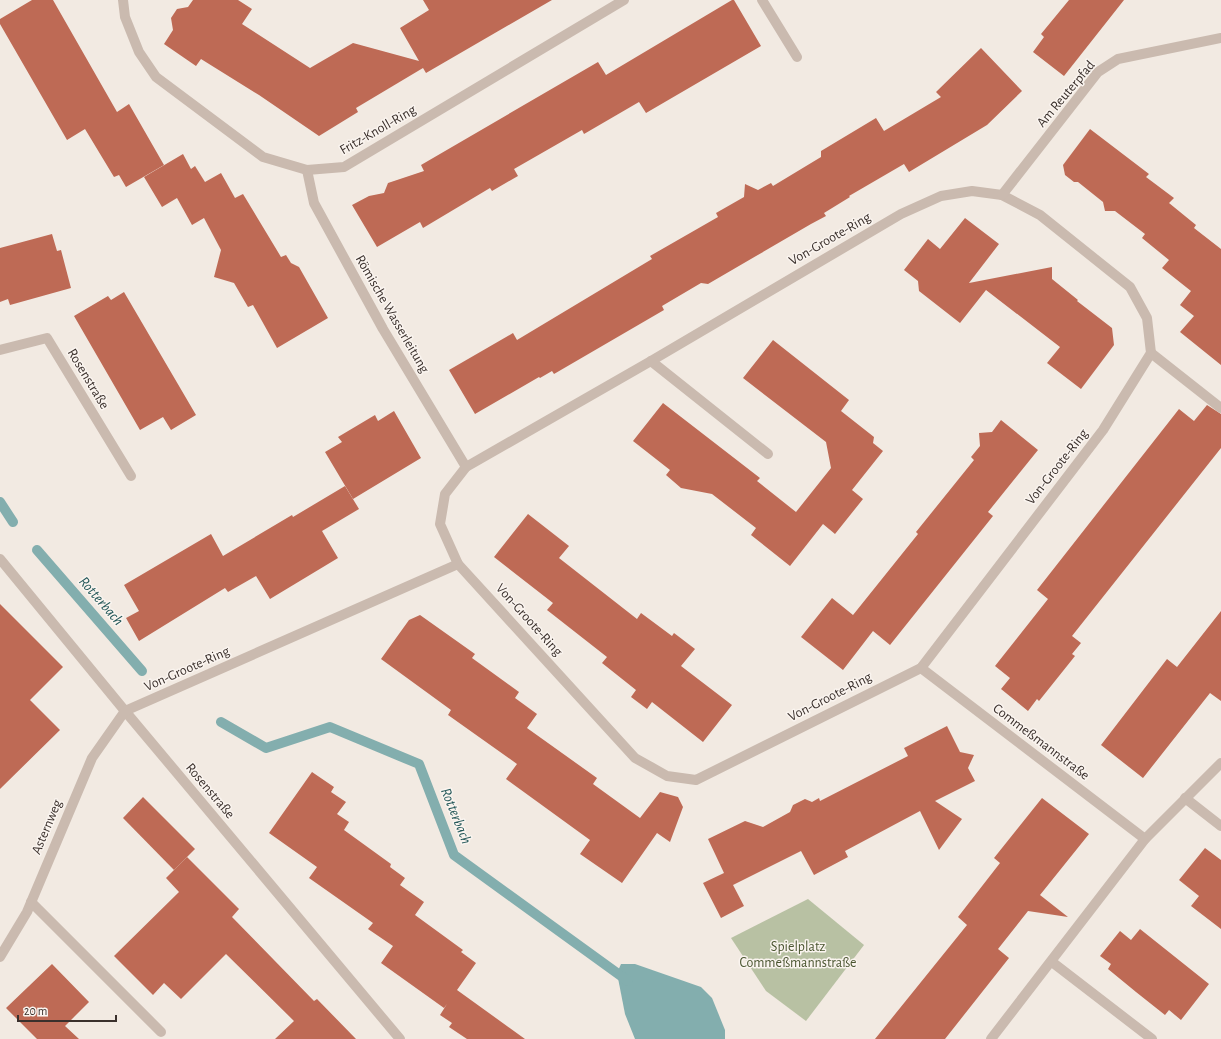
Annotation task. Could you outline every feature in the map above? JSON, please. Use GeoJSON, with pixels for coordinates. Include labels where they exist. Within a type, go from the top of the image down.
{"type":"FeatureCollection","features":[{"type":"Feature","properties":{"kind":"street","name":"Fritz-Knoll-Ring"},"geometry":{"type":"LineString","coordinates":[[123,0],[125,17],[139,52],[156,77],[263,157],[307,170],[344,167],[624,0]]}},
{"type":"Feature","properties":{"kind":"street"},"geometry":{"type":"LineString","coordinates":[[762,0],[797,57]]}},
{"type":"Feature","properties":{"kind":"street","name":"Am Reuterpfad"},"geometry":{"type":"LineString","coordinates":[[1002,195],[1098,72],[1118,59],[1221,38]]}},
{"type":"Feature","properties":{"kind":"street","name":"Römische Wasserleitung"},"geometry":{"type":"LineString","coordinates":[[307,170],[314,203],[383,329],[466,467]]}},
{"type":"Feature","properties":{"kind":"street","name":"Von-Groote-Ring"},"geometry":{"type":"LineString","coordinates":[[972,191],[1002,195],[1040,215],[1130,287],[1148,318],[1151,353],[1103,430],[920,668],[696,780],[667,776],[635,758],[458,564],[440,524],[445,494],[466,467],[651,361],[901,214],[941,196],[972,191]]}},
{"type":"Feature","properties":{"kind":"street","name":"Rosenstraße"},"geometry":{"type":"LineString","coordinates":[[0,350],[47,338],[130,476]]}},
{"type":"Feature","properties":{"kind":"street"},"geometry":{"type":"LineString","coordinates":[[1151,353],[1221,408]]}},
{"type":"Feature","properties":{"kind":"street"},"geometry":{"type":"LineString","coordinates":[[651,361],[768,454]]}},
{"type":"Feature","properties":{"kind":"street","name":"Rosenstraße"},"geometry":{"type":"LineString","coordinates":[[0,559],[125,711],[400,1039]]}},
{"type":"Feature","properties":{"kind":"street","name":"Von-Groote-Ring"},"geometry":{"type":"LineString","coordinates":[[125,711],[458,564]]}},
{"type":"Feature","properties":{"kind":"street","name":"Commeßmannstraße"},"geometry":{"type":"LineString","coordinates":[[920,668],[1146,839]]}},
{"type":"Feature","properties":{"kind":"street","name":"Asternweg"},"geometry":{"type":"LineString","coordinates":[[0,957],[31,902],[92,758],[125,711]]}},
{"type":"Feature","properties":{"kind":"street"},"geometry":{"type":"LineString","coordinates":[[991,1039],[1146,839],[1221,763]]}},
{"type":"Feature","properties":{"kind":"street"},"geometry":{"type":"LineString","coordinates":[[1186,798],[1221,826]]}},
{"type":"Feature","properties":{"kind":"street"},"geometry":{"type":"LineString","coordinates":[[31,902],[161,1032]]}},
{"type":"Feature","properties":{"kind":"street"},"geometry":{"type":"LineString","coordinates":[[1052,962],[1152,1039]]}},
{"type":"Feature","properties":{"kind":"green space","name":"Spielplatz Commeßmannstraße"},"geometry":{"type":"Polygon","coordinates":[[[808,899],[864,945],[806,1021],[766,991],[731,938],[808,899]]]}},
{"type":"Feature","properties":{"kind":"water"},"geometry":{"type":"Polygon","coordinates":[[[621,964],[635,964],[701,987],[712,998],[725,1030],[725,1039],[635,1039],[625,1014],[617,973],[621,964]]]}},
{"type":"Feature","properties":{"kind":"building"},"geometry":{"type":"Polygon","coordinates":[[[32,0],[53,0],[117,112],[129,104],[164,165],[126,187],[119,175],[114,177],[85,129],[67,140],[0,24],[0,19],[32,0]]]}},
{"type":"Feature","properties":{"kind":"building"},"geometry":{"type":"Polygon","coordinates":[[[193,0],[238,0],[252,9],[242,24],[310,68],[353,43],[419,61],[400,28],[429,10],[423,0],[552,0],[426,73],[423,68],[356,108],[358,112],[319,136],[259,95],[201,59],[196,66],[164,44],[173,30],[171,18],[177,9],[188,7],[193,0]]]}},
{"type":"Feature","properties":{"kind":"building"},"geometry":{"type":"Polygon","coordinates":[[[734,0],[761,46],[646,113],[639,102],[584,134],[582,130],[514,169],[518,176],[492,191],[490,188],[423,228],[420,222],[377,247],[352,205],[369,196],[384,193],[388,183],[424,171],[421,165],[598,62],[606,75],[734,0]]]}},
{"type":"Feature","properties":{"kind":"building"},"geometry":{"type":"Polygon","coordinates":[[[1069,0],[1124,0],[1064,76],[1033,52],[1044,37],[1041,34],[1069,0]]]}},
{"type":"Feature","properties":{"kind":"building"},"geometry":{"type":"Polygon","coordinates":[[[981,48],[1022,91],[987,125],[909,172],[904,164],[849,196],[850,197],[824,213],[826,216],[708,284],[701,283],[662,306],[664,310],[554,374],[552,371],[540,378],[539,377],[475,414],[449,370],[513,333],[517,340],[652,259],[650,256],[718,217],[716,213],[744,197],[745,184],[758,190],[771,183],[773,186],[821,157],[821,151],[876,118],[884,131],[941,97],[936,92],[981,48]]]}},
{"type":"Feature","properties":{"kind":"building"},"geometry":{"type":"Polygon","coordinates":[[[1090,129],[1149,174],[1146,177],[1174,198],[1169,203],[1196,225],[1194,228],[1221,249],[1221,365],[1180,332],[1194,316],[1180,305],[1191,291],[1162,268],[1169,260],[1142,238],[1145,234],[1115,211],[1105,211],[1103,202],[1078,182],[1074,182],[1065,175],[1063,165],[1090,129]]]}},
{"type":"Feature","properties":{"kind":"building"},"geometry":{"type":"Polygon","coordinates":[[[183,154],[191,169],[195,166],[205,182],[221,173],[235,198],[243,194],[281,257],[286,255],[291,263],[299,267],[328,318],[277,348],[253,305],[248,307],[234,283],[214,277],[221,250],[204,218],[192,225],[177,198],[162,207],[144,177],[183,154]]]}},
{"type":"Feature","properties":{"kind":"building"},"geometry":{"type":"Polygon","coordinates":[[[965,218],[999,244],[969,283],[1052,267],[1052,279],[1078,300],[1077,301],[1112,328],[1114,345],[1081,389],[1047,363],[1060,347],[986,290],[960,323],[919,291],[918,281],[904,270],[928,239],[940,249],[965,218]]]}},
{"type":"Feature","properties":{"kind":"building"},"geometry":{"type":"Polygon","coordinates":[[[52,234],[57,251],[61,250],[71,288],[10,305],[8,299],[0,302],[0,248],[52,234]]]}},
{"type":"Feature","properties":{"kind":"building"},"geometry":{"type":"Polygon","coordinates":[[[124,292],[196,415],[171,430],[163,417],[140,430],[74,316],[108,296],[111,300],[124,292]]]}},
{"type":"Feature","properties":{"kind":"building"},"geometry":{"type":"Polygon","coordinates":[[[773,340],[849,400],[841,411],[874,437],[873,443],[883,451],[852,490],[863,499],[835,534],[823,524],[790,566],[751,535],[756,528],[712,494],[681,488],[666,475],[670,470],[633,441],[663,403],[760,478],[757,481],[796,512],[831,468],[826,442],[743,378],[773,340]]]}},
{"type":"Feature","properties":{"kind":"building"},"geometry":{"type":"Polygon","coordinates":[[[1207,405],[1221,414],[1221,448],[1072,636],[1081,643],[1072,654],[1075,656],[1039,701],[1037,699],[1028,711],[1001,689],[1010,678],[995,666],[1048,599],[1037,590],[1179,409],[1194,421],[1207,405]]]}},
{"type":"Feature","properties":{"kind":"building"},"geometry":{"type":"Polygon","coordinates":[[[394,411],[421,458],[353,499],[325,452],[342,442],[338,437],[375,415],[378,421],[394,411]]]}},
{"type":"Feature","properties":{"kind":"building"},"geometry":{"type":"Polygon","coordinates":[[[1001,420],[1038,450],[988,512],[993,516],[890,645],[873,631],[843,670],[801,637],[832,598],[853,615],[918,534],[916,532],[974,460],[971,457],[980,446],[979,433],[992,432],[1001,420]]]}},
{"type":"Feature","properties":{"kind":"building"},"geometry":{"type":"Polygon","coordinates":[[[345,486],[359,509],[322,531],[338,558],[270,599],[256,576],[228,592],[225,588],[139,641],[126,618],[139,611],[124,585],[211,534],[223,556],[292,515],[293,517],[345,486]]]}},
{"type":"Feature","properties":{"kind":"building"},"geometry":{"type":"Polygon","coordinates":[[[528,514],[569,546],[559,558],[637,619],[641,613],[672,636],[674,633],[695,649],[681,666],[732,705],[703,742],[652,702],[647,709],[631,697],[636,690],[602,663],[607,657],[547,610],[553,603],[494,557],[528,514]]]}},
{"type":"Feature","properties":{"kind":"building"},"geometry":{"type":"Polygon","coordinates":[[[0,604],[63,667],[30,700],[60,730],[0,789],[0,604]]]}},
{"type":"Feature","properties":{"kind":"building"},"geometry":{"type":"Polygon","coordinates":[[[1221,611],[1221,701],[1210,693],[1143,778],[1101,745],[1167,659],[1177,667],[1221,611]]]}},
{"type":"Feature","properties":{"kind":"building"},"geometry":{"type":"Polygon","coordinates":[[[420,615],[475,654],[472,658],[519,692],[515,698],[537,714],[527,728],[597,778],[593,784],[640,818],[660,792],[678,797],[683,807],[670,842],[657,833],[622,883],[580,854],[590,840],[506,779],[517,764],[448,715],[451,710],[381,659],[409,620],[420,615]]]}},
{"type":"Feature","properties":{"kind":"building"},"geometry":{"type":"Polygon","coordinates":[[[947,726],[960,752],[974,755],[968,768],[975,781],[935,801],[962,819],[939,850],[920,811],[845,851],[848,857],[814,875],[801,851],[733,885],[744,906],[721,918],[703,883],[724,873],[708,839],[745,821],[763,827],[790,812],[793,805],[805,799],[812,802],[819,798],[820,801],[908,756],[904,748],[947,726]]]}},
{"type":"Feature","properties":{"kind":"building"},"geometry":{"type":"Polygon","coordinates":[[[312,772],[334,787],[331,792],[346,802],[337,814],[349,822],[344,830],[391,864],[390,867],[405,878],[400,885],[424,902],[415,915],[463,950],[461,952],[476,963],[457,990],[525,1039],[467,1039],[449,1027],[452,1023],[440,1015],[447,1004],[444,1008],[381,963],[393,946],[368,929],[373,923],[309,878],[317,867],[269,833],[312,772]]]}},
{"type":"Feature","properties":{"kind":"building"},"geometry":{"type":"Polygon","coordinates":[[[143,797],[195,849],[174,870],[123,818],[143,797]]]}},
{"type":"Feature","properties":{"kind":"building"},"geometry":{"type":"Polygon","coordinates":[[[1042,798],[1089,834],[1040,895],[1068,917],[1028,911],[998,949],[1009,958],[945,1039],[875,1039],[967,925],[958,917],[1000,863],[994,858],[1042,798]]]}},
{"type":"Feature","properties":{"kind":"building"},"geometry":{"type":"Polygon","coordinates":[[[1205,848],[1221,860],[1221,929],[1191,906],[1199,896],[1179,880],[1205,848]]]}},
{"type":"Feature","properties":{"kind":"building"},"geometry":{"type":"Polygon","coordinates":[[[187,857],[239,909],[232,917],[314,1001],[317,999],[356,1039],[275,1039],[294,1021],[226,954],[181,999],[164,983],[153,995],[114,956],[179,892],[166,878],[187,857]]]}},
{"type":"Feature","properties":{"kind":"building"},"geometry":{"type":"Polygon","coordinates":[[[1140,929],[1209,984],[1181,1020],[1169,1010],[1165,1015],[1108,969],[1111,964],[1100,956],[1120,931],[1131,940],[1140,929]]]}},
{"type":"Feature","properties":{"kind":"building"},"geometry":{"type":"Polygon","coordinates":[[[52,964],[89,1002],[65,1026],[79,1039],[37,1039],[6,1008],[52,964]]]}},
{"type":"Feature","properties":{"kind":"waterway","name":"Rotterbach"},"geometry":{"type":"LineString","coordinates":[[0,502],[13,522]]}},
{"type":"Feature","properties":{"kind":"waterway","name":"Rotterbach"},"geometry":{"type":"LineString","coordinates":[[37,550],[142,671]]}},
{"type":"Feature","properties":{"kind":"waterway","name":"Rotterbach"},"geometry":{"type":"LineString","coordinates":[[221,722],[266,748],[330,727],[419,764],[454,855],[628,981]]}}]}
